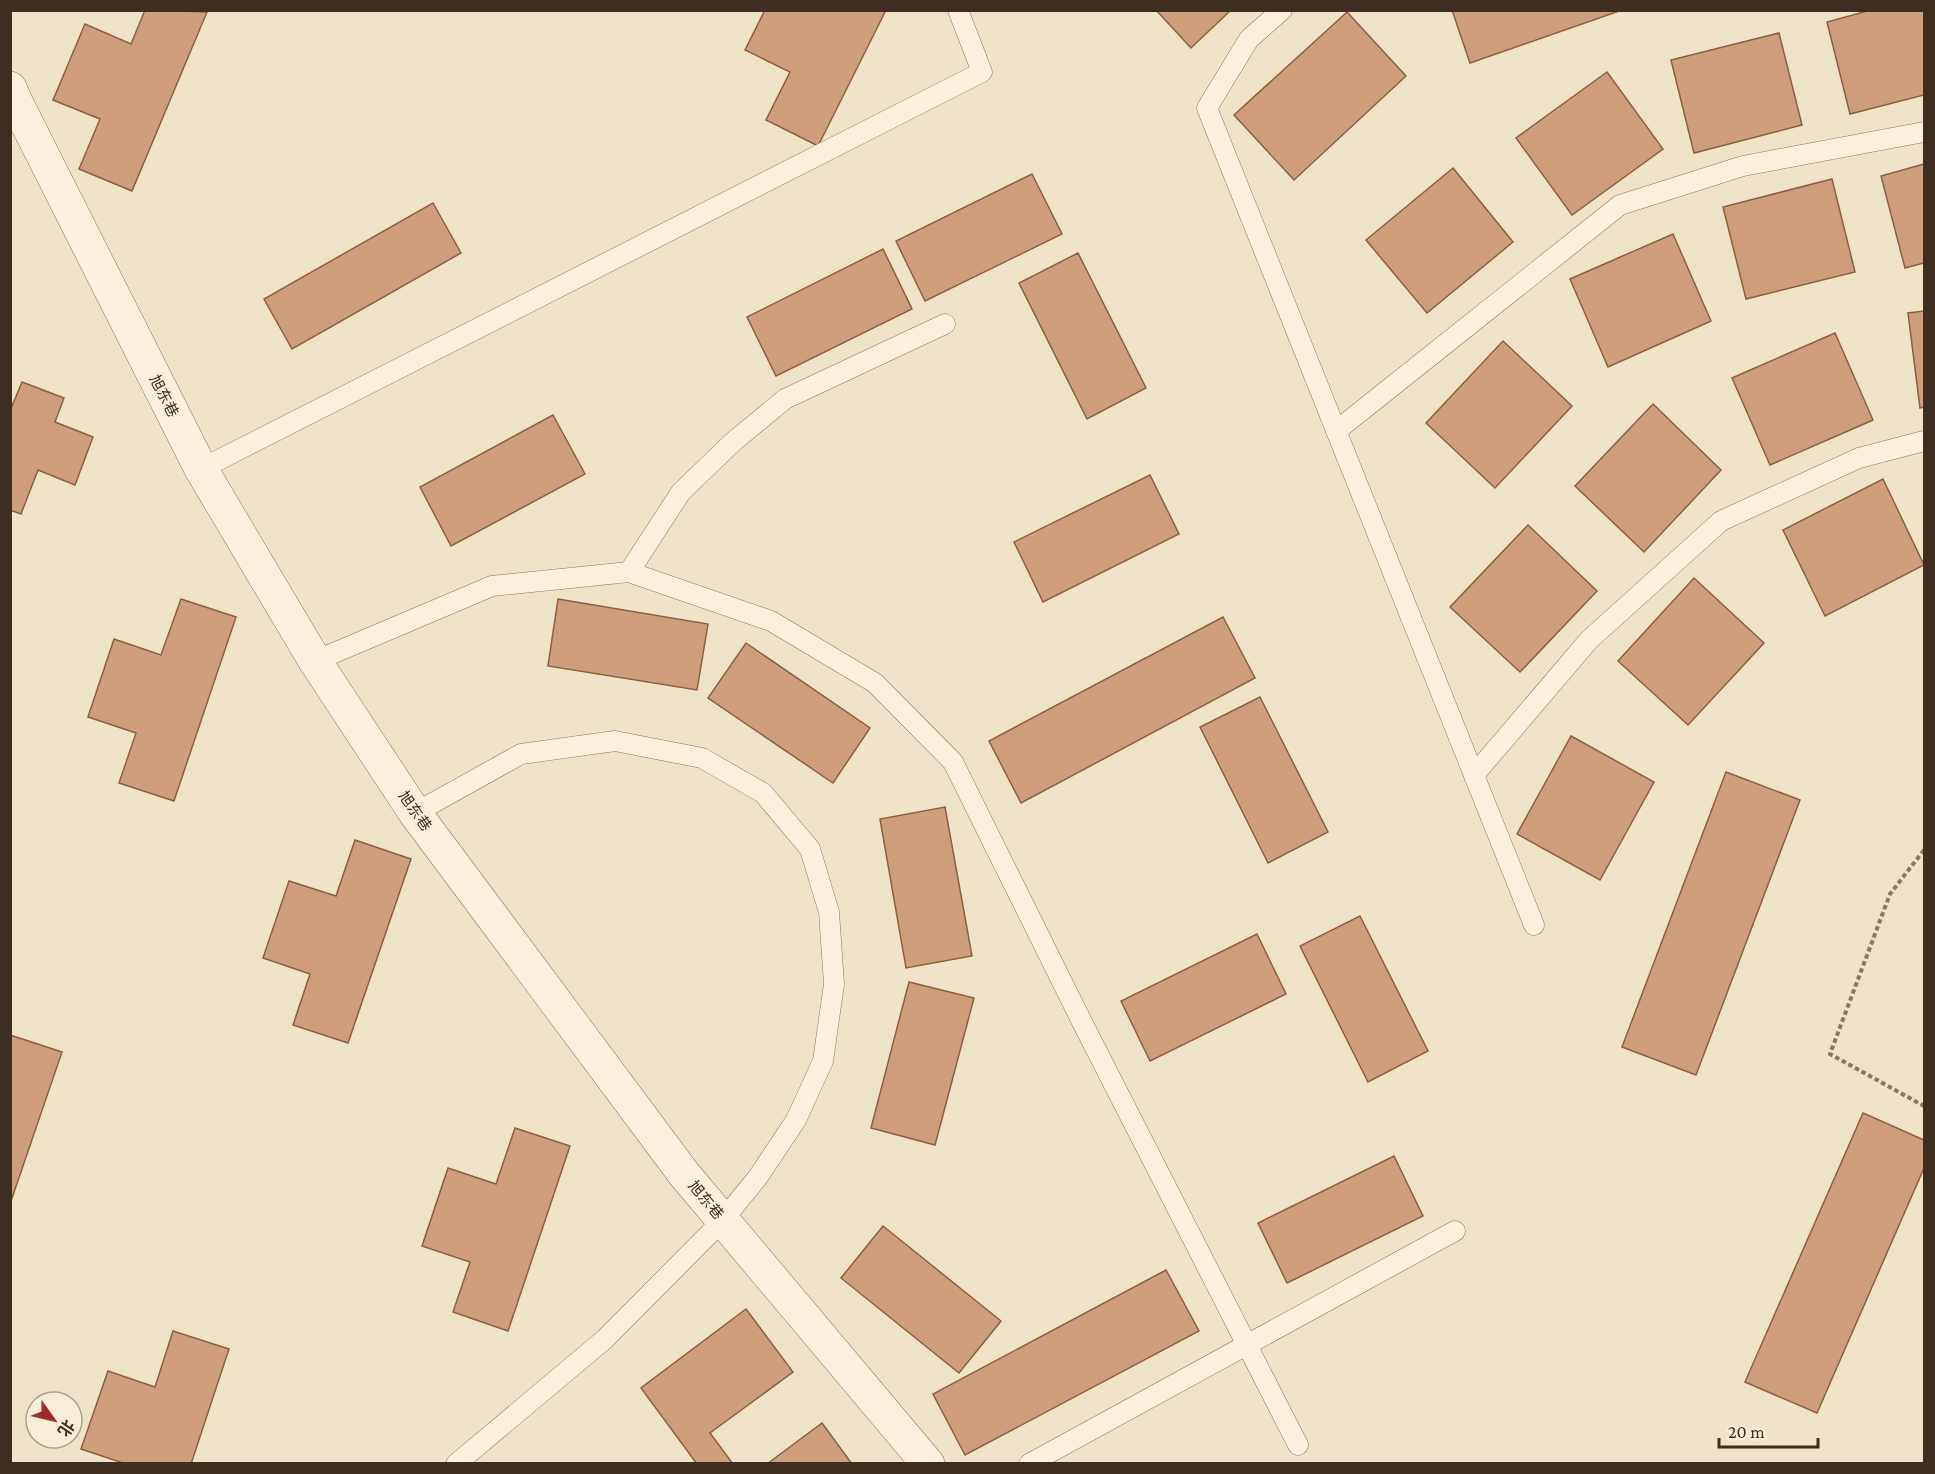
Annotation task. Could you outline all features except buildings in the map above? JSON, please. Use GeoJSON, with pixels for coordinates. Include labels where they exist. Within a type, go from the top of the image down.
{"type":"FeatureCollection","features":[{"type":"Feature","properties":{"kind":"street","name":"旭东巷"},"geometry":{"type":"LineString","coordinates":[[10,88],[201,469],[315,661],[416,813],[684,1174],[928,1464]]}},
{"type":"Feature","properties":{"kind":"lane"},"geometry":{"type":"LineString","coordinates":[[201,469],[982,72],[958,10]]}},
{"type":"Feature","properties":{"kind":"lane"},"geometry":{"type":"LineString","coordinates":[[1282,10],[1249,39],[1207,108],[1534,925]]}},
{"type":"Feature","properties":{"kind":"lane"},"geometry":{"type":"LineString","coordinates":[[1336,431],[1620,205],[1743,166],[1924,132]]}},
{"type":"Feature","properties":{"kind":"lane"},"geometry":{"type":"LineString","coordinates":[[629,572],[681,492],[733,442],[785,399],[945,324]]}},
{"type":"Feature","properties":{"kind":"lane"},"geometry":{"type":"LineString","coordinates":[[1474,775],[1590,640],[1721,521],[1859,458],[1924,441]]}},
{"type":"Feature","properties":{"kind":"lane"},"geometry":{"type":"LineString","coordinates":[[315,661],[492,586],[629,572],[771,621],[875,682],[953,762],[1298,1445]]}},
{"type":"Feature","properties":{"kind":"lane"},"geometry":{"type":"LineString","coordinates":[[416,813],[521,754],[615,741],[702,758],[763,793],[810,849],[829,912],[834,984],[823,1061],[796,1120],[758,1177],[723,1220],[605,1339],[456,1464]]}},
{"type":"Feature","properties":{"kind":"lane"},"geometry":{"type":"LineString","coordinates":[[1029,1464],[1455,1231]]}},
{"type":"Feature","properties":{"kind":"path"},"geometry":{"type":"LineString","coordinates":[[1924,850],[1890,894],[1830,1054],[1924,1106]]}}]}
